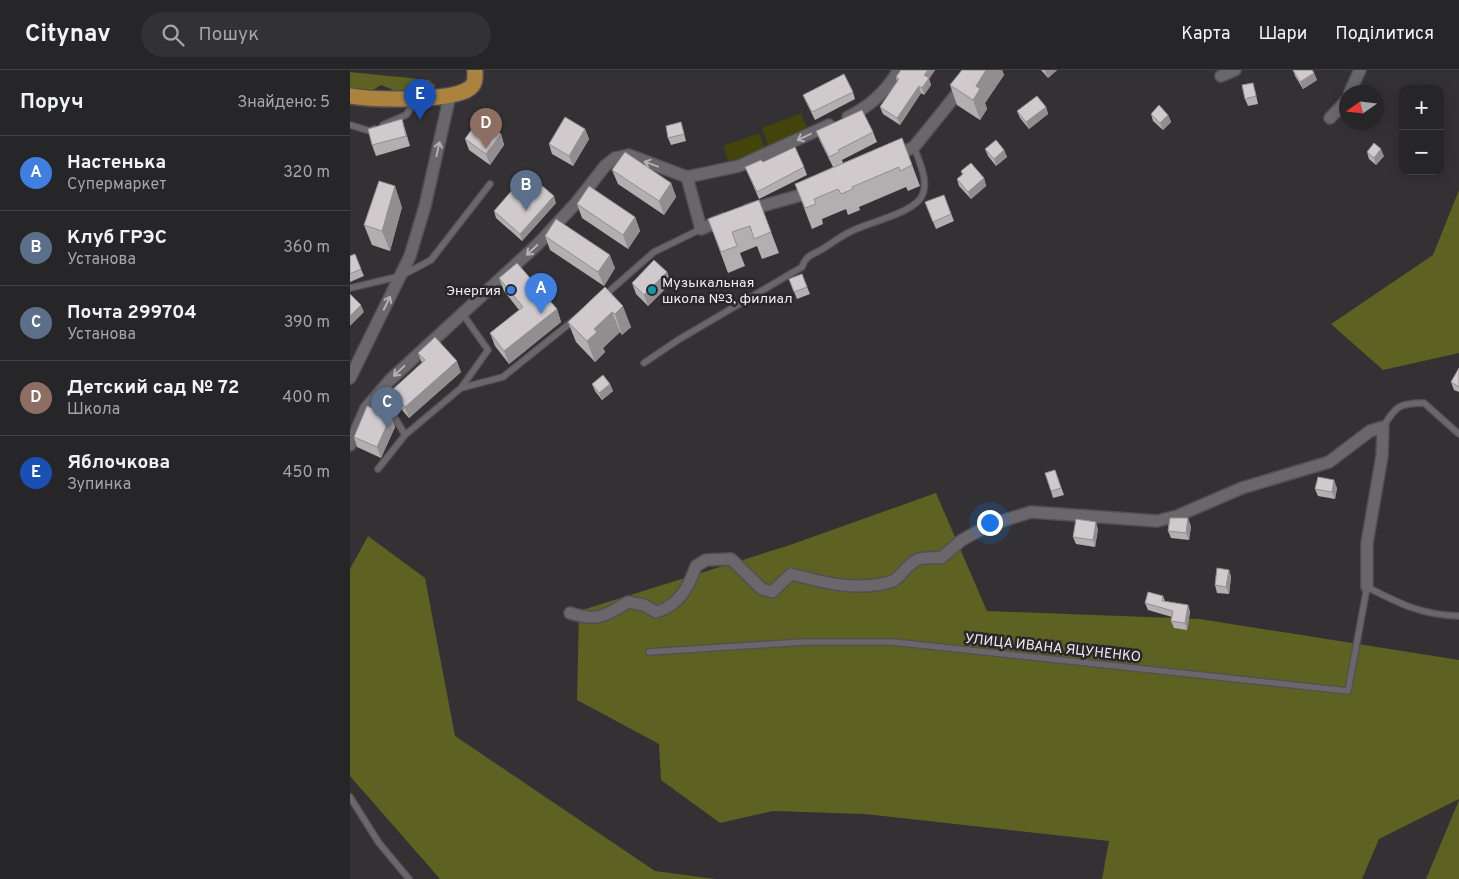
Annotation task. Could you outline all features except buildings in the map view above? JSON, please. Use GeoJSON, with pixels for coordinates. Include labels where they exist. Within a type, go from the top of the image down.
{"type":"FeatureCollection","features":[{"type":"Feature","properties":{"kind":"main road"},"geometry":{"type":"LineString","coordinates":[[350,96],[366,98],[417,98],[450,95],[472,87],[475,80],[475,70]]}},
{"type":"Feature","properties":{"kind":"street"},"geometry":{"type":"LineString","coordinates":[[350,445],[366,408],[380,392],[462,313],[538,244],[576,203],[604,166],[615,158],[629,156],[687,177],[739,166],[861,110],[881,93],[899,70]]}},
{"type":"Feature","properties":{"kind":"street"},"geometry":{"type":"LineString","coordinates":[[881,163],[914,147],[976,70]]}},
{"type":"Feature","properties":{"kind":"street"},"geometry":{"type":"LineString","coordinates":[[1221,76],[1235,70]]}},
{"type":"Feature","properties":{"kind":"street"},"geometry":{"type":"LineString","coordinates":[[1353,85],[1360,70]]}},
{"type":"Feature","properties":{"kind":"street"},"geometry":{"type":"LineString","coordinates":[[350,378],[410,256],[425,206],[450,95]]}},
{"type":"Feature","properties":{"kind":"street"},"geometry":{"type":"LineString","coordinates":[[1330,118],[1339,108]]}},
{"type":"Feature","properties":{"kind":"street"},"geometry":{"type":"LineString","coordinates":[[687,177],[701,228],[752,208],[797,198],[823,188]]}},
{"type":"Feature","properties":{"kind":"street"},"geometry":{"type":"LineString","coordinates":[[570,613],[588,619],[605,616],[628,602],[644,605],[656,612],[667,609],[688,588],[696,566],[706,560],[731,559],[762,589],[772,592],[791,574],[831,585],[865,586],[896,580],[912,560],[926,557],[941,558],[962,540],[989,525],[1031,512],[1157,521],[1170,518],[1242,488],[1329,462],[1370,431],[1383,427],[1382,456],[1367,543],[1368,588]]}},
{"type":"Feature","properties":{"kind":"lane"},"geometry":{"type":"LineString","coordinates":[[350,126],[370,131],[406,115],[417,98]]}},
{"type":"Feature","properties":{"kind":"lane"},"geometry":{"type":"LineString","coordinates":[[644,363],[678,340],[802,266],[805,258],[810,254],[824,249],[852,230],[903,210],[920,199],[924,186],[922,168],[914,147]]}},
{"type":"Feature","properties":{"kind":"lane"},"geometry":{"type":"LineString","coordinates":[[350,288],[401,276],[430,260],[490,184]]}},
{"type":"Feature","properties":{"kind":"lane"},"geometry":{"type":"LineString","coordinates":[[597,302],[654,252],[701,228]]}},
{"type":"Feature","properties":{"kind":"lane"},"geometry":{"type":"LineString","coordinates":[[378,469],[405,435],[461,388],[488,350],[462,313]]}},
{"type":"Feature","properties":{"kind":"lane"},"geometry":{"type":"LineString","coordinates":[[461,388],[503,377],[583,313]]}},
{"type":"Feature","properties":{"kind":"lane"},"geometry":{"type":"LineString","coordinates":[[380,392],[405,435]]}},
{"type":"Feature","properties":{"kind":"lane"},"geometry":{"type":"LineString","coordinates":[[1383,427],[1393,412],[1404,403],[1424,403],[1459,434]]}},
{"type":"Feature","properties":{"kind":"lane"},"geometry":{"type":"LineString","coordinates":[[1368,588],[1399,604],[1434,616],[1459,616]]}},
{"type":"Feature","properties":{"kind":"lane","name":"УЛИЦА ИВАНА ЯЦУНЕНКО"},"geometry":{"type":"LineString","coordinates":[[650,652],[803,642],[893,642],[1348,691],[1368,588]]}},
{"type":"Feature","properties":{"kind":"lane"},"geometry":{"type":"LineString","coordinates":[[350,797],[379,843],[409,879]]}},
{"type":"Feature","properties":{"kind":"shaded area"},"geometry":{"type":"Polygon","coordinates":[[[801,113],[808,131],[768,146],[762,128],[801,113]]]}},
{"type":"Feature","properties":{"kind":"shaded area"},"geometry":{"type":"Polygon","coordinates":[[[759,133],[765,149],[729,162],[723,146],[759,133]]]}},
{"type":"Feature","properties":{"kind":"green space"},"geometry":{"type":"Polygon","coordinates":[[[350,72],[429,80],[435,85],[434,93],[406,95],[381,85],[362,97],[350,99],[350,72]]]}},
{"type":"Feature","properties":{"kind":"green space"},"geometry":{"type":"Polygon","coordinates":[[[1459,190],[1459,353],[1383,370],[1331,324],[1433,255],[1459,190]]]}},
{"type":"Feature","properties":{"kind":"green space"},"geometry":{"type":"Polygon","coordinates":[[[936,493],[987,611],[1200,619],[1459,660],[1459,799],[1379,839],[1362,879],[1102,879],[1109,841],[865,814],[773,811],[720,823],[661,780],[659,744],[577,700],[579,611],[787,546],[936,493]]]}},
{"type":"Feature","properties":{"kind":"green space"},"geometry":{"type":"Polygon","coordinates":[[[368,536],[425,578],[455,736],[655,871],[715,879],[440,879],[350,776],[350,569],[368,536]]]}},
{"type":"Feature","properties":{"kind":"green space"},"geometry":{"type":"Polygon","coordinates":[[[1459,800],[1459,879],[1426,879],[1459,800]]]}},
{"type":"Feature","properties":{"kind":"place","name":"Яблочкова"},"geometry":{"type":"Point","coordinates":[420,120]}},
{"type":"Feature","properties":{"kind":"place","name":"Детский сад № 72"},"geometry":{"type":"Point","coordinates":[486,149]}},
{"type":"Feature","properties":{"kind":"place","name":"Клуб ГРЭС"},"geometry":{"type":"Point","coordinates":[526,211]}},
{"type":"Feature","properties":{"kind":"place","name":"Энергия"},"geometry":{"type":"Point","coordinates":[511,290]}},
{"type":"Feature","properties":{"kind":"place","name":"Музыкальная школа №3, филиал"},"geometry":{"type":"Point","coordinates":[652,290]}},
{"type":"Feature","properties":{"kind":"place","name":"Настенька"},"geometry":{"type":"Point","coordinates":[541,314]}},
{"type":"Feature","properties":{"kind":"place","name":"Почта 299704"},"geometry":{"type":"Point","coordinates":[387,428]}}]}
